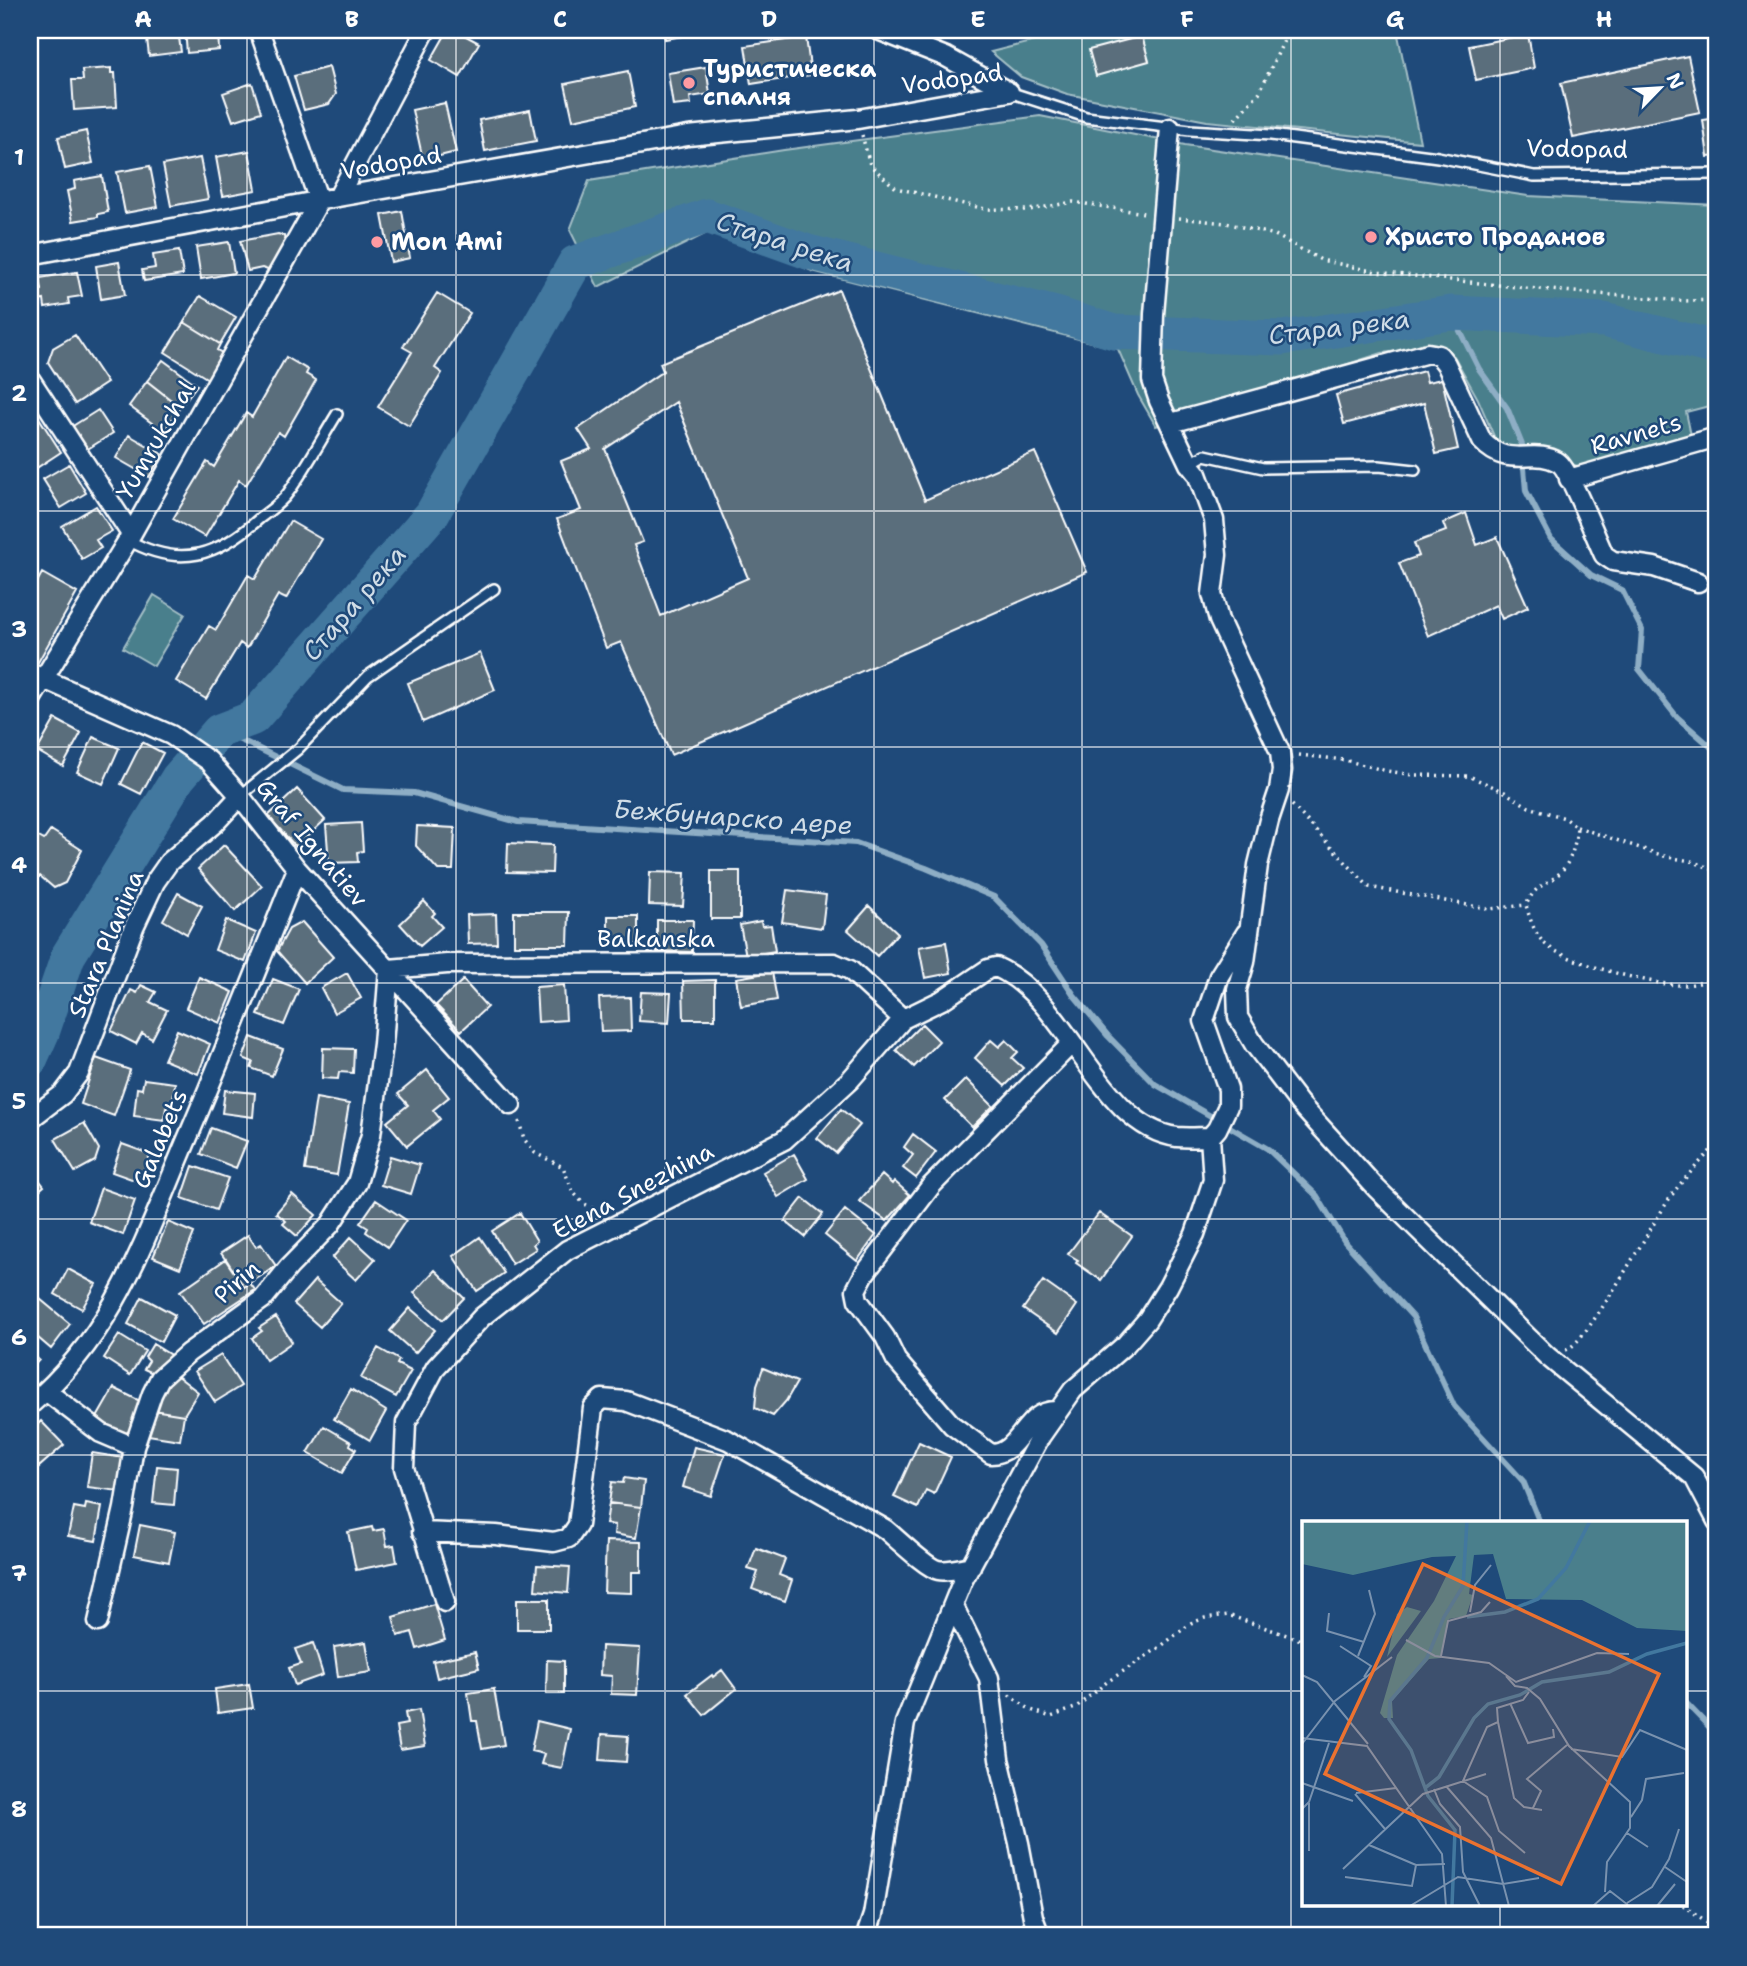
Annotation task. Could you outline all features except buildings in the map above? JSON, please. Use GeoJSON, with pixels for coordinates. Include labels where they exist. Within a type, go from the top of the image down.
{"type":"FeatureCollection","features":[{"type":"Feature","properties":{"kind":"street"},"geometry":{"type":"LineString","coordinates":[[259,30],[319,201]]}},
{"type":"Feature","properties":{"kind":"street"},"geometry":{"type":"LineString","coordinates":[[338,197],[426,30]]}},
{"type":"Feature","properties":{"kind":"street"},"geometry":{"type":"LineString","coordinates":[[878,30],[946,57],[1009,92]]}},
{"type":"Feature","properties":{"kind":"street","name":"Vodopad"},"geometry":{"type":"LineString","coordinates":[[30,255],[338,197],[688,136],[858,119],[1009,92]]}},
{"type":"Feature","properties":{"kind":"street"},"geometry":{"type":"LineString","coordinates":[[1170,128],[1154,314],[1152,380],[1189,464],[1197,474],[1214,520],[1217,555],[1212,594],[1219,620],[1280,752],[1282,770],[1279,790],[1269,820],[1248,930],[1245,962],[1237,989],[1238,1017],[1254,1044],[1299,1103],[1376,1188],[1547,1356],[1694,1476],[1717,1521]]}},
{"type":"Feature","properties":{"kind":"street","name":"Yumrukchal"},"geometry":{"type":"LineString","coordinates":[[30,701],[36,676],[129,537],[319,201]]}},
{"type":"Feature","properties":{"kind":"street"},"geometry":{"type":"LineString","coordinates":[[1171,423],[1428,353],[1439,355],[1446,364],[1482,441],[1492,451],[1502,456],[1549,459],[1564,467],[1604,555],[1613,561],[1654,567],[1699,582]]}},
{"type":"Feature","properties":{"kind":"street"},"geometry":{"type":"LineString","coordinates":[[30,379],[129,537]]}},
{"type":"Feature","properties":{"kind":"street","name":"Ravnets"},"geometry":{"type":"LineString","coordinates":[[1569,479],[1717,437]]}},
{"type":"Feature","properties":{"kind":"street","name":"Graf Ignatiev"},"geometry":{"type":"LineString","coordinates":[[36,676],[171,735],[209,761],[297,869],[511,1105]]}},
{"type":"Feature","properties":{"kind":"street","name":"Stara Planina"},"geometry":{"type":"LineString","coordinates":[[30,1119],[63,1094],[79,1073],[134,927],[155,882],[169,862],[215,823],[240,796]]}},
{"type":"Feature","properties":{"kind":"street","name":"Galabets"},"geometry":{"type":"LineString","coordinates":[[30,1405],[46,1391],[88,1343],[118,1298],[211,1083],[297,869]]}},
{"type":"Feature","properties":{"kind":"street"},"geometry":{"type":"LineString","coordinates":[[866,1936],[873,1915],[905,1723],[971,1566],[1040,1437],[1073,1390],[1126,1344],[1147,1320],[1168,1287],[1195,1234],[1213,1180],[1213,1133],[1228,1107],[1228,1089],[1204,1021],[1219,976],[1248,930]]}},
{"type":"Feature","properties":{"kind":"street","name":"Balkanska"},"geometry":{"type":"LineString","coordinates":[[389,969],[447,964],[834,963],[850,970],[903,1019]]}},
{"type":"Feature","properties":{"kind":"street","name":"Elena Snezhina"},"geometry":{"type":"LineString","coordinates":[[444,1602],[404,1468],[406,1423],[436,1367],[482,1317],[567,1250],[784,1140],[850,1080],[903,1019],[942,1000],[988,969],[996,967],[1004,971],[1027,989],[1052,1013],[1072,1043]]}},
{"type":"Feature","properties":{"kind":"street","name":"Pirin"},"geometry":{"type":"LineString","coordinates":[[98,1622],[124,1508],[134,1447],[160,1378],[188,1353],[263,1299],[289,1267],[330,1225],[357,1183],[370,1135],[383,1044],[389,969]]}},
{"type":"Feature","properties":{"kind":"street"},"geometry":{"type":"LineString","coordinates":[[1058,1411],[1042,1413],[1035,1417],[1011,1446],[998,1454],[991,1454],[952,1424],[896,1360],[885,1337],[858,1300],[856,1290],[865,1273],[931,1186],[1072,1043],[1118,1101],[1138,1120],[1175,1137],[1213,1133]]}},
{"type":"Feature","properties":{"kind":"street"},"geometry":{"type":"LineString","coordinates":[[46,1391],[101,1433],[134,1447]]}},
{"type":"Feature","properties":{"kind":"street"},"geometry":{"type":"LineString","coordinates":[[422,1532],[496,1535],[554,1542],[569,1538],[578,1525],[593,1408],[602,1398],[610,1398],[626,1401],[728,1440],[885,1529],[936,1570],[971,1566]]}},
{"type":"Feature","properties":{"kind":"street"},"geometry":{"type":"LineString","coordinates":[[954,1607],[989,1678],[999,1759],[1033,1917],[1040,1936]]}},
{"type":"Feature","properties":{"kind":"lane","name":"Vodopad"},"geometry":{"type":"LineString","coordinates":[[1009,92],[1086,117],[1438,157],[1534,176],[1717,174]]}},
{"type":"Feature","properties":{"kind":"lane"},"geometry":{"type":"LineString","coordinates":[[129,537],[145,550],[170,556],[202,555],[243,534],[287,495],[337,414]]}},
{"type":"Feature","properties":{"kind":"lane"},"geometry":{"type":"LineString","coordinates":[[1189,464],[1205,455],[1263,468],[1379,466],[1415,470]]}},
{"type":"Feature","properties":{"kind":"lane"},"geometry":{"type":"LineString","coordinates":[[240,796],[298,750],[368,676],[494,589]]}},
{"type":"Feature","properties":{"kind":"path"},"geometry":{"type":"LineString","coordinates":[[1224,131],[1259,93],[1289,30]]}},
{"type":"Feature","properties":{"kind":"path"},"geometry":{"type":"LineString","coordinates":[[858,119],[870,165],[896,188],[985,209],[1029,210],[1073,202],[1226,223],[1275,235],[1321,260],[1376,272],[1684,301],[1717,300]]}},
{"type":"Feature","properties":{"kind":"path"},"geometry":{"type":"LineString","coordinates":[[1280,752],[1344,760],[1413,775],[1469,776],[1503,791],[1529,807],[1564,818],[1577,827],[1717,871]]}},
{"type":"Feature","properties":{"kind":"path"},"geometry":{"type":"LineString","coordinates":[[1279,790],[1369,887],[1489,909],[1526,905]]}},
{"type":"Feature","properties":{"kind":"path"},"geometry":{"type":"LineString","coordinates":[[1577,827],[1575,846],[1569,862],[1555,877],[1535,889],[1526,905],[1532,927],[1546,945],[1581,962],[1619,974],[1678,985],[1704,983],[1717,978]]}},
{"type":"Feature","properties":{"kind":"path"},"geometry":{"type":"LineString","coordinates":[[511,1105],[524,1139],[535,1153],[563,1167],[573,1192],[583,1203],[599,1210],[615,1225]]}},
{"type":"Feature","properties":{"kind":"path"},"geometry":{"type":"LineString","coordinates":[[1547,1356],[1574,1347],[1676,1189],[1717,1144]]}},
{"type":"Feature","properties":{"kind":"path"},"geometry":{"type":"LineString","coordinates":[[989,1678],[1031,1710],[1051,1717],[1075,1708],[1184,1628],[1205,1618],[1228,1615],[1302,1641]]}},
{"type":"Feature","properties":{"kind":"path"},"geometry":{"type":"LineString","coordinates":[[1683,1906],[1717,1929]]}},
{"type":"Feature","properties":{"kind":"green space"},"geometry":{"type":"Polygon","coordinates":[[[1078,30],[1397,30],[1420,142],[1207,121],[1067,94],[1021,77],[991,52],[1078,30]]]}},
{"type":"Feature","properties":{"kind":"green space"},"geometry":{"type":"Polygon","coordinates":[[[1040,116],[1185,145],[1528,196],[1717,205],[1717,404],[1686,412],[1692,440],[1594,473],[1565,461],[1523,460],[1496,441],[1478,399],[1454,356],[1433,347],[1382,353],[1156,426],[1138,395],[1118,349],[812,271],[713,230],[598,287],[570,230],[589,181],[784,150],[1040,116]]]}},
{"type":"Feature","properties":{"kind":"green space"},"geometry":{"type":"Polygon","coordinates":[[[154,595],[185,614],[154,666],[123,648],[154,595]]]}},
{"type":"Feature","properties":{"kind":"waterway","name":"Стара река"},"geometry":{"type":"LineString","coordinates":[[30,1060],[68,956],[178,778],[219,731],[253,718],[432,514],[575,263],[707,216],[808,252],[1056,314],[1114,332],[1282,338],[1451,313],[1604,320],[1717,348]]}},
{"type":"Feature","properties":{"kind":"waterway"},"geometry":{"type":"LineString","coordinates":[[1451,313],[1479,369],[1507,408],[1522,445],[1526,491],[1551,539],[1591,575],[1622,590],[1642,630],[1639,669],[1677,717],[1717,752]]}},
{"type":"Feature","properties":{"kind":"waterway","name":"Бежбунарско дере"},"geometry":{"type":"LineString","coordinates":[[219,731],[343,790],[414,793],[518,822],[856,843],[926,868],[994,897],[1041,945],[1074,995],[1108,1036],[1155,1084],[1268,1149],[1317,1196],[1345,1242],[1413,1317],[1454,1406],[1523,1481],[1539,1521]]}},
{"type":"Feature","properties":{"kind":"waterway","name":"Бежбунарско дере"},"geometry":{"type":"LineString","coordinates":[[1688,1705],[1717,1735]]}},
{"type":"Feature","properties":{"kind":"place","name":"Туристическа спалня"},"geometry":{"type":"Point","coordinates":[689,83]}},
{"type":"Feature","properties":{"kind":"place","name":"Христо Проданов"},"geometry":{"type":"Point","coordinates":[1371,237]}},
{"type":"Feature","properties":{"kind":"place","name":"Mon Ami"},"geometry":{"type":"Point","coordinates":[377,242]}}]}
